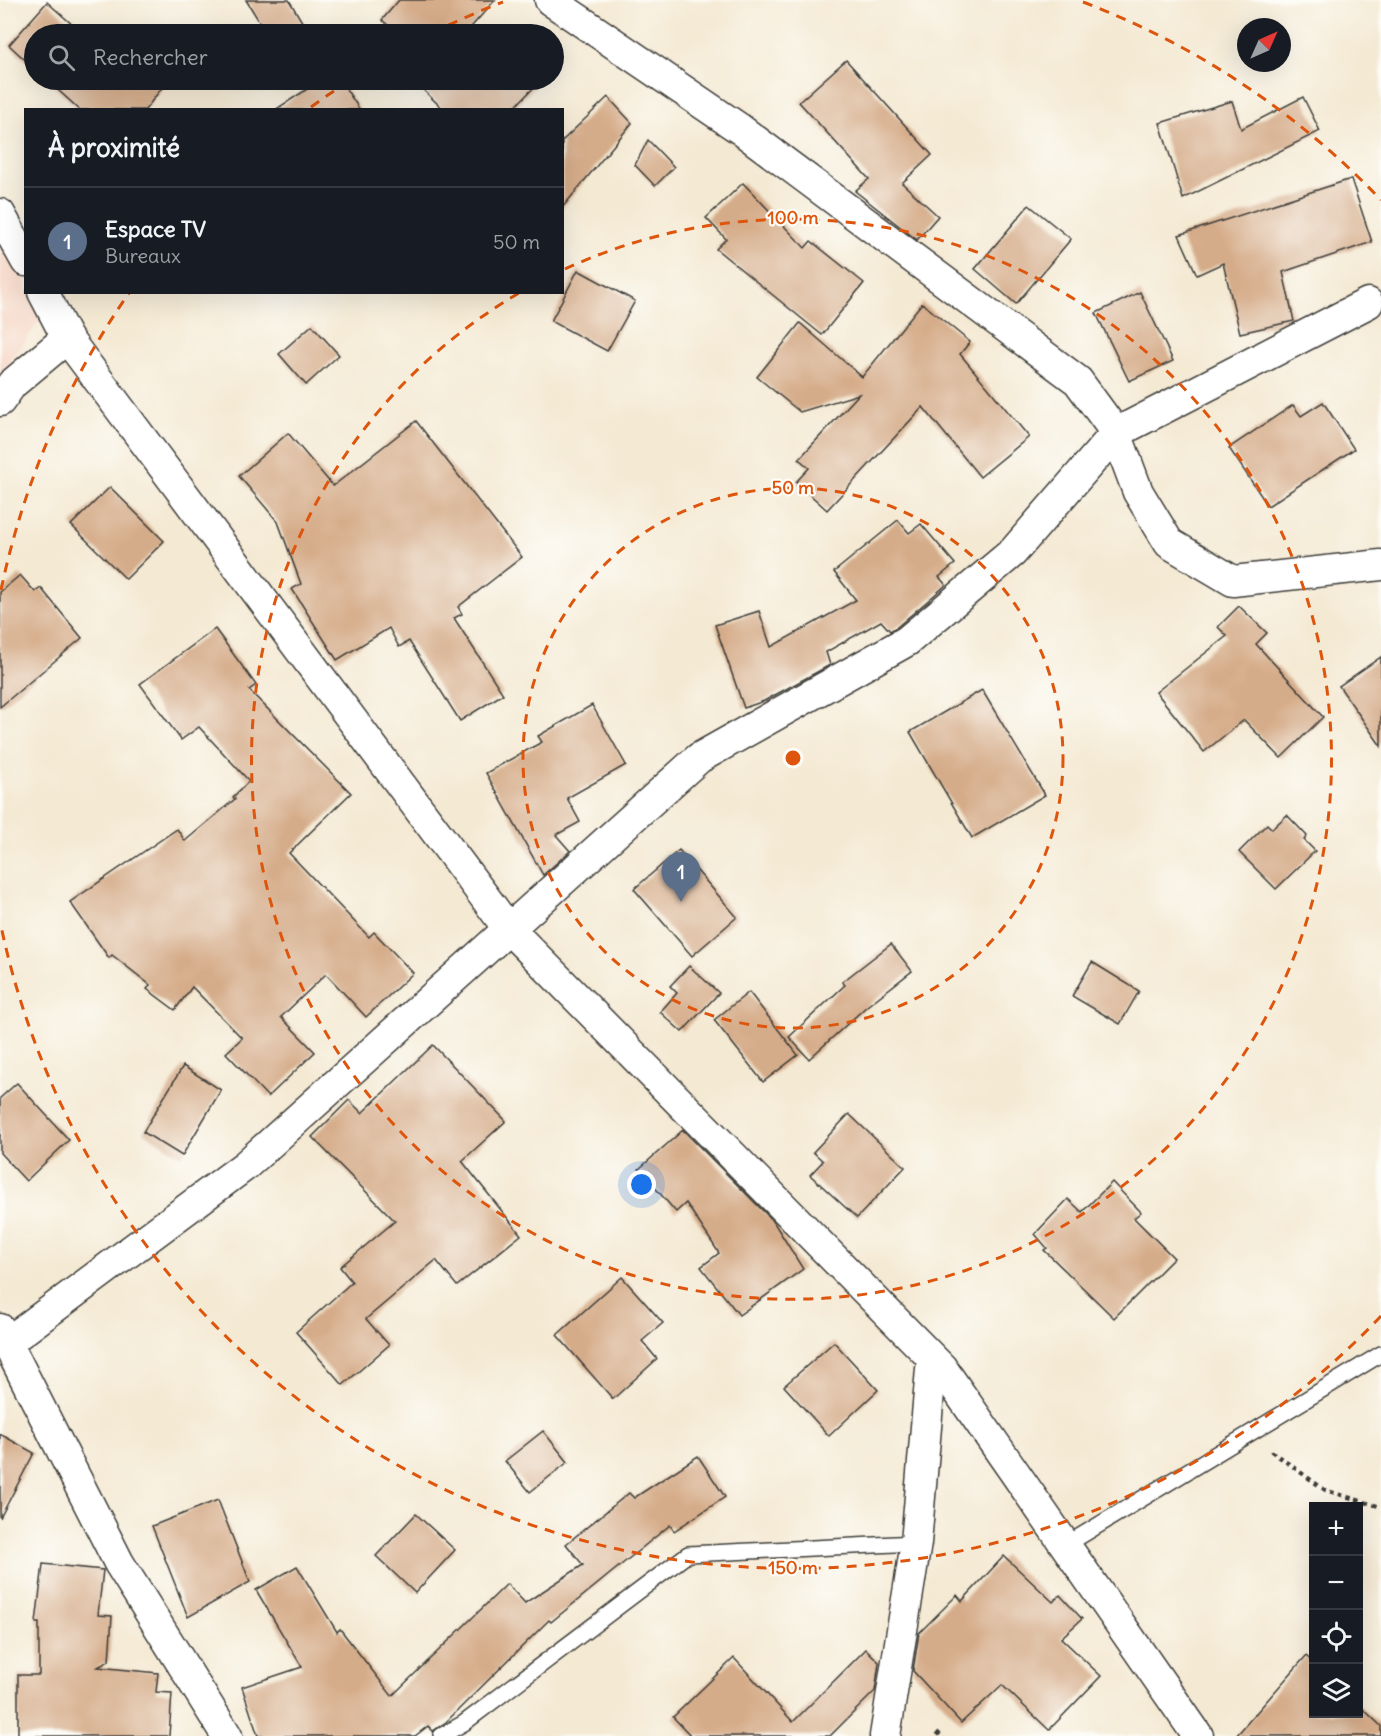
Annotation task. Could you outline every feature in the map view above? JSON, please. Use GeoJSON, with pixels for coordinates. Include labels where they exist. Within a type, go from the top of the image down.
{"type":"FeatureCollection","features":[{"type":"Feature","properties":{"kind":"street"},"geometry":{"type":"LineString","coordinates":[[550,0],[740,129],[1078,381],[1116,433],[1138,492],[1169,543],[1233,581],[1381,565]]}},
{"type":"Feature","properties":{"kind":"street"},"geometry":{"type":"LineString","coordinates":[[0,214],[24,257]]}},
{"type":"Feature","properties":{"kind":"street"},"geometry":{"type":"LineString","coordinates":[[44,294],[68,338],[507,927],[942,1368],[1198,1736]]}},
{"type":"Feature","properties":{"kind":"street"},"geometry":{"type":"LineString","coordinates":[[227,1736],[118,1563],[4,1335],[246,1165],[507,927],[699,758],[907,641],[1013,552],[1116,433],[1368,303]]}},
{"type":"Feature","properties":{"kind":"street"},"geometry":{"type":"LineString","coordinates":[[0,401],[12,384],[68,338]]}},
{"type":"Feature","properties":{"kind":"street"},"geometry":{"type":"LineString","coordinates":[[885,1736],[916,1543],[931,1370],[935,1362]]}},
{"type":"Feature","properties":{"kind":"lane"},"geometry":{"type":"LineString","coordinates":[[1064,1546],[1381,1354]]}},
{"type":"Feature","properties":{"kind":"lane"},"geometry":{"type":"LineString","coordinates":[[441,1736],[464,1723],[688,1554],[916,1543]]}},
{"type":"Feature","properties":{"kind":"path"},"geometry":{"type":"LineString","coordinates":[[1248,1435],[1325,1490],[1381,1507]]}},
{"type":"Feature","properties":{"kind":"shaded area"},"geometry":{"type":"Polygon","coordinates":[[[0,235],[24,277],[24,294],[34,294],[45,313],[0,377],[0,235]]]}},
{"type":"Feature","properties":{"kind":"building"},"geometry":{"type":"Polygon","coordinates":[[[246,0],[289,0],[303,24],[261,24],[246,0]]]}},
{"type":"Feature","properties":{"kind":"building"},"geometry":{"type":"Polygon","coordinates":[[[399,0],[495,0],[474,24],[387,24],[382,20],[399,0]]]}},
{"type":"Feature","properties":{"kind":"building"},"geometry":{"type":"Polygon","coordinates":[[[47,2],[72,24],[28,24],[47,2]]]}},
{"type":"Feature","properties":{"kind":"building"},"geometry":{"type":"Polygon","coordinates":[[[24,28],[24,59],[9,45],[24,28]]]}},
{"type":"Feature","properties":{"kind":"building"},"geometry":{"type":"Polygon","coordinates":[[[846,60],[932,155],[902,183],[938,216],[917,240],[855,191],[869,179],[799,102],[846,60]]]}},
{"type":"Feature","properties":{"kind":"building"},"geometry":{"type":"Polygon","coordinates":[[[58,90],[160,90],[147,108],[78,108],[58,90]]]}},
{"type":"Feature","properties":{"kind":"building"},"geometry":{"type":"Polygon","coordinates":[[[306,90],[347,90],[359,108],[278,108],[306,90]]]}},
{"type":"Feature","properties":{"kind":"building"},"geometry":{"type":"Polygon","coordinates":[[[423,90],[531,90],[514,108],[442,108],[423,90]]]}},
{"type":"Feature","properties":{"kind":"building"},"geometry":{"type":"Polygon","coordinates":[[[608,97],[632,123],[564,206],[564,139],[608,97]]]}},
{"type":"Feature","properties":{"kind":"building"},"geometry":{"type":"Polygon","coordinates":[[[1303,97],[1320,131],[1183,199],[1160,123],[1232,101],[1241,129],[1303,97]]]}},
{"type":"Feature","properties":{"kind":"building"},"geometry":{"type":"Polygon","coordinates":[[[648,140],[674,167],[655,186],[635,165],[648,140]]]}},
{"type":"Feature","properties":{"kind":"building"},"geometry":{"type":"Polygon","coordinates":[[[1351,179],[1372,242],[1283,272],[1294,321],[1240,333],[1223,263],[1197,275],[1179,235],[1351,179]]]}},
{"type":"Feature","properties":{"kind":"building"},"geometry":{"type":"Polygon","coordinates":[[[743,183],[805,248],[811,241],[864,283],[822,335],[716,249],[726,239],[706,218],[743,183]]]}},
{"type":"Feature","properties":{"kind":"building"},"geometry":{"type":"Polygon","coordinates":[[[1029,205],[1071,239],[1016,304],[975,269],[1029,205]]]}},
{"type":"Feature","properties":{"kind":"building"},"geometry":{"type":"Polygon","coordinates":[[[578,270],[635,301],[607,351],[551,321],[578,270]]]}},
{"type":"Feature","properties":{"kind":"building"},"geometry":{"type":"Polygon","coordinates":[[[1140,292],[1173,361],[1129,381],[1096,313],[1140,292]]]}},
{"type":"Feature","properties":{"kind":"building"},"geometry":{"type":"Polygon","coordinates":[[[922,303],[970,342],[960,354],[1029,437],[980,477],[923,407],[827,510],[796,482],[809,468],[799,459],[859,394],[800,412],[757,377],[800,323],[862,377],[922,303]]]}},
{"type":"Feature","properties":{"kind":"building"},"geometry":{"type":"Polygon","coordinates":[[[312,325],[339,355],[306,385],[279,354],[312,325]]]}},
{"type":"Feature","properties":{"kind":"building"},"geometry":{"type":"Polygon","coordinates":[[[1323,402],[1354,449],[1268,506],[1229,448],[1293,405],[1301,416],[1323,402]]]}},
{"type":"Feature","properties":{"kind":"building"},"geometry":{"type":"Polygon","coordinates":[[[416,421],[522,557],[458,607],[462,614],[454,618],[503,694],[460,721],[409,641],[399,647],[389,628],[337,660],[292,589],[301,584],[278,522],[239,476],[288,433],[333,486],[416,421]]]}},
{"type":"Feature","properties":{"kind":"building"},"geometry":{"type":"Polygon","coordinates":[[[110,487],[164,541],[126,579],[71,525],[110,487]]]}},
{"type":"Feature","properties":{"kind":"building"},"geometry":{"type":"Polygon","coordinates":[[[898,520],[909,533],[921,524],[955,564],[939,577],[946,585],[897,627],[890,631],[881,621],[826,652],[830,665],[764,701],[744,708],[715,625],[759,611],[771,647],[856,600],[834,572],[898,520]]]}},
{"type":"Feature","properties":{"kind":"building"},"geometry":{"type":"Polygon","coordinates":[[[20,575],[35,592],[41,588],[82,638],[0,707],[0,592],[20,575]]]}},
{"type":"Feature","properties":{"kind":"building"},"geometry":{"type":"Polygon","coordinates":[[[1239,606],[1267,633],[1256,644],[1323,717],[1281,758],[1244,720],[1204,752],[1156,692],[1227,636],[1218,627],[1239,606]]]}},
{"type":"Feature","properties":{"kind":"building"},"geometry":{"type":"Polygon","coordinates":[[[215,629],[256,685],[249,690],[351,793],[289,853],[369,937],[374,932],[413,973],[366,1017],[326,974],[281,1017],[315,1052],[268,1097],[226,1053],[242,1038],[192,987],[175,1010],[147,989],[150,985],[112,955],[109,958],[70,902],[177,829],[185,841],[235,799],[233,797],[249,781],[199,727],[181,740],[140,684],[215,629]]]}},
{"type":"Feature","properties":{"kind":"building"},"geometry":{"type":"Polygon","coordinates":[[[1381,657],[1381,746],[1339,686],[1381,657]]]}},
{"type":"Feature","properties":{"kind":"building"},"geometry":{"type":"Polygon","coordinates":[[[982,690],[1045,795],[972,838],[910,732],[982,690]]]}},
{"type":"Feature","properties":{"kind":"building"},"geometry":{"type":"Polygon","coordinates":[[[592,705],[626,765],[567,798],[580,822],[556,835],[570,851],[543,875],[486,773],[542,742],[538,736],[592,705]]]}},
{"type":"Feature","properties":{"kind":"building"},"geometry":{"type":"Polygon","coordinates":[[[1287,815],[1307,836],[1304,840],[1315,851],[1276,889],[1239,852],[1267,824],[1272,829],[1287,815]]]}},
{"type":"Feature","properties":{"kind":"building"},"geometry":{"type":"Polygon","coordinates":[[[679,850],[737,917],[692,956],[634,889],[679,850]]]}},
{"type":"Feature","properties":{"kind":"building"},"geometry":{"type":"Polygon","coordinates":[[[891,944],[912,971],[867,1006],[809,1059],[789,1037],[845,985],[842,982],[891,944]]]}},
{"type":"Feature","properties":{"kind":"building"},"geometry":{"type":"Polygon","coordinates":[[[1092,962],[1139,991],[1120,1024],[1072,996],[1092,962]]]}},
{"type":"Feature","properties":{"kind":"building"},"geometry":{"type":"Polygon","coordinates":[[[689,966],[719,993],[682,1032],[660,1012],[677,993],[670,986],[689,966]]]}},
{"type":"Feature","properties":{"kind":"building"},"geometry":{"type":"Polygon","coordinates":[[[749,992],[798,1055],[763,1082],[714,1020],[749,992]]]}},
{"type":"Feature","properties":{"kind":"building"},"geometry":{"type":"Polygon","coordinates":[[[433,1045],[506,1121],[462,1161],[521,1235],[457,1286],[436,1260],[366,1319],[389,1345],[343,1385],[296,1332],[352,1282],[340,1267],[395,1221],[312,1137],[349,1100],[362,1113],[433,1045]]]}},
{"type":"Feature","properties":{"kind":"building"},"geometry":{"type":"Polygon","coordinates":[[[183,1066],[221,1090],[182,1156],[143,1132],[183,1066]]]}},
{"type":"Feature","properties":{"kind":"building"},"geometry":{"type":"Polygon","coordinates":[[[17,1083],[69,1140],[26,1181],[0,1153],[0,1098],[17,1083]]]}},
{"type":"Feature","properties":{"kind":"building"},"geometry":{"type":"Polygon","coordinates":[[[849,1114],[905,1167],[857,1218],[810,1175],[823,1161],[813,1152],[849,1114]]]}},
{"type":"Feature","properties":{"kind":"building"},"geometry":{"type":"Polygon","coordinates":[[[683,1130],[773,1221],[803,1269],[739,1315],[701,1267],[719,1253],[686,1203],[676,1212],[639,1169],[683,1130]]]}},
{"type":"Feature","properties":{"kind":"building"},"geometry":{"type":"Polygon","coordinates":[[[1112,1182],[1141,1212],[1134,1218],[1174,1258],[1114,1318],[1044,1250],[1047,1248],[1035,1234],[1068,1199],[1082,1212],[1112,1182]]]}},
{"type":"Feature","properties":{"kind":"building"},"geometry":{"type":"Polygon","coordinates":[[[622,1277],[663,1323],[642,1341],[657,1359],[613,1399],[557,1335],[622,1277]]]}},
{"type":"Feature","properties":{"kind":"building"},"geometry":{"type":"Polygon","coordinates":[[[834,1342],[878,1390],[829,1436],[784,1386],[834,1342]]]}},
{"type":"Feature","properties":{"kind":"building"},"geometry":{"type":"Polygon","coordinates":[[[543,1431],[568,1462],[530,1492],[505,1461],[543,1431]]]}},
{"type":"Feature","properties":{"kind":"building"},"geometry":{"type":"Polygon","coordinates":[[[0,1434],[34,1453],[0,1518],[0,1434]]]}},
{"type":"Feature","properties":{"kind":"building"},"geometry":{"type":"Polygon","coordinates":[[[698,1456],[725,1497],[674,1531],[670,1525],[551,1622],[549,1620],[446,1722],[433,1731],[428,1726],[415,1736],[258,1736],[242,1687],[302,1667],[256,1590],[297,1566],[337,1632],[340,1629],[392,1696],[507,1584],[525,1603],[583,1565],[566,1544],[629,1493],[634,1498],[698,1456]]]}},
{"type":"Feature","properties":{"kind":"building"},"geometry":{"type":"Polygon","coordinates":[[[218,1500],[250,1582],[188,1617],[152,1526],[218,1500]]]}},
{"type":"Feature","properties":{"kind":"building"},"geometry":{"type":"Polygon","coordinates":[[[416,1514],[455,1550],[415,1593],[376,1556],[416,1514]]]}},
{"type":"Feature","properties":{"kind":"building"},"geometry":{"type":"Polygon","coordinates":[[[1004,1556],[1053,1602],[1060,1595],[1082,1619],[1061,1638],[1101,1676],[1049,1730],[1002,1685],[961,1723],[913,1671],[919,1633],[957,1595],[962,1601],[1004,1556]]]}},
{"type":"Feature","properties":{"kind":"building"},"geometry":{"type":"Polygon","coordinates":[[[43,1564],[103,1570],[98,1615],[112,1616],[109,1661],[98,1667],[158,1673],[156,1692],[172,1693],[169,1736],[18,1736],[18,1675],[39,1675],[39,1623],[36,1623],[43,1564]]]}},
{"type":"Feature","properties":{"kind":"building"},"geometry":{"type":"Polygon","coordinates":[[[866,1649],[879,1662],[875,1691],[830,1736],[691,1736],[673,1717],[734,1658],[793,1722],[866,1649]]]}},
{"type":"Feature","properties":{"kind":"building"},"geometry":{"type":"Polygon","coordinates":[[[1306,1656],[1309,1659],[1309,1718],[1363,1718],[1363,1709],[1381,1726],[1381,1736],[1236,1736],[1306,1656]]]}},
{"type":"Feature","properties":{"kind":"place","name":"Espace TV"},"geometry":{"type":"Point","coordinates":[681,902]}}]}
